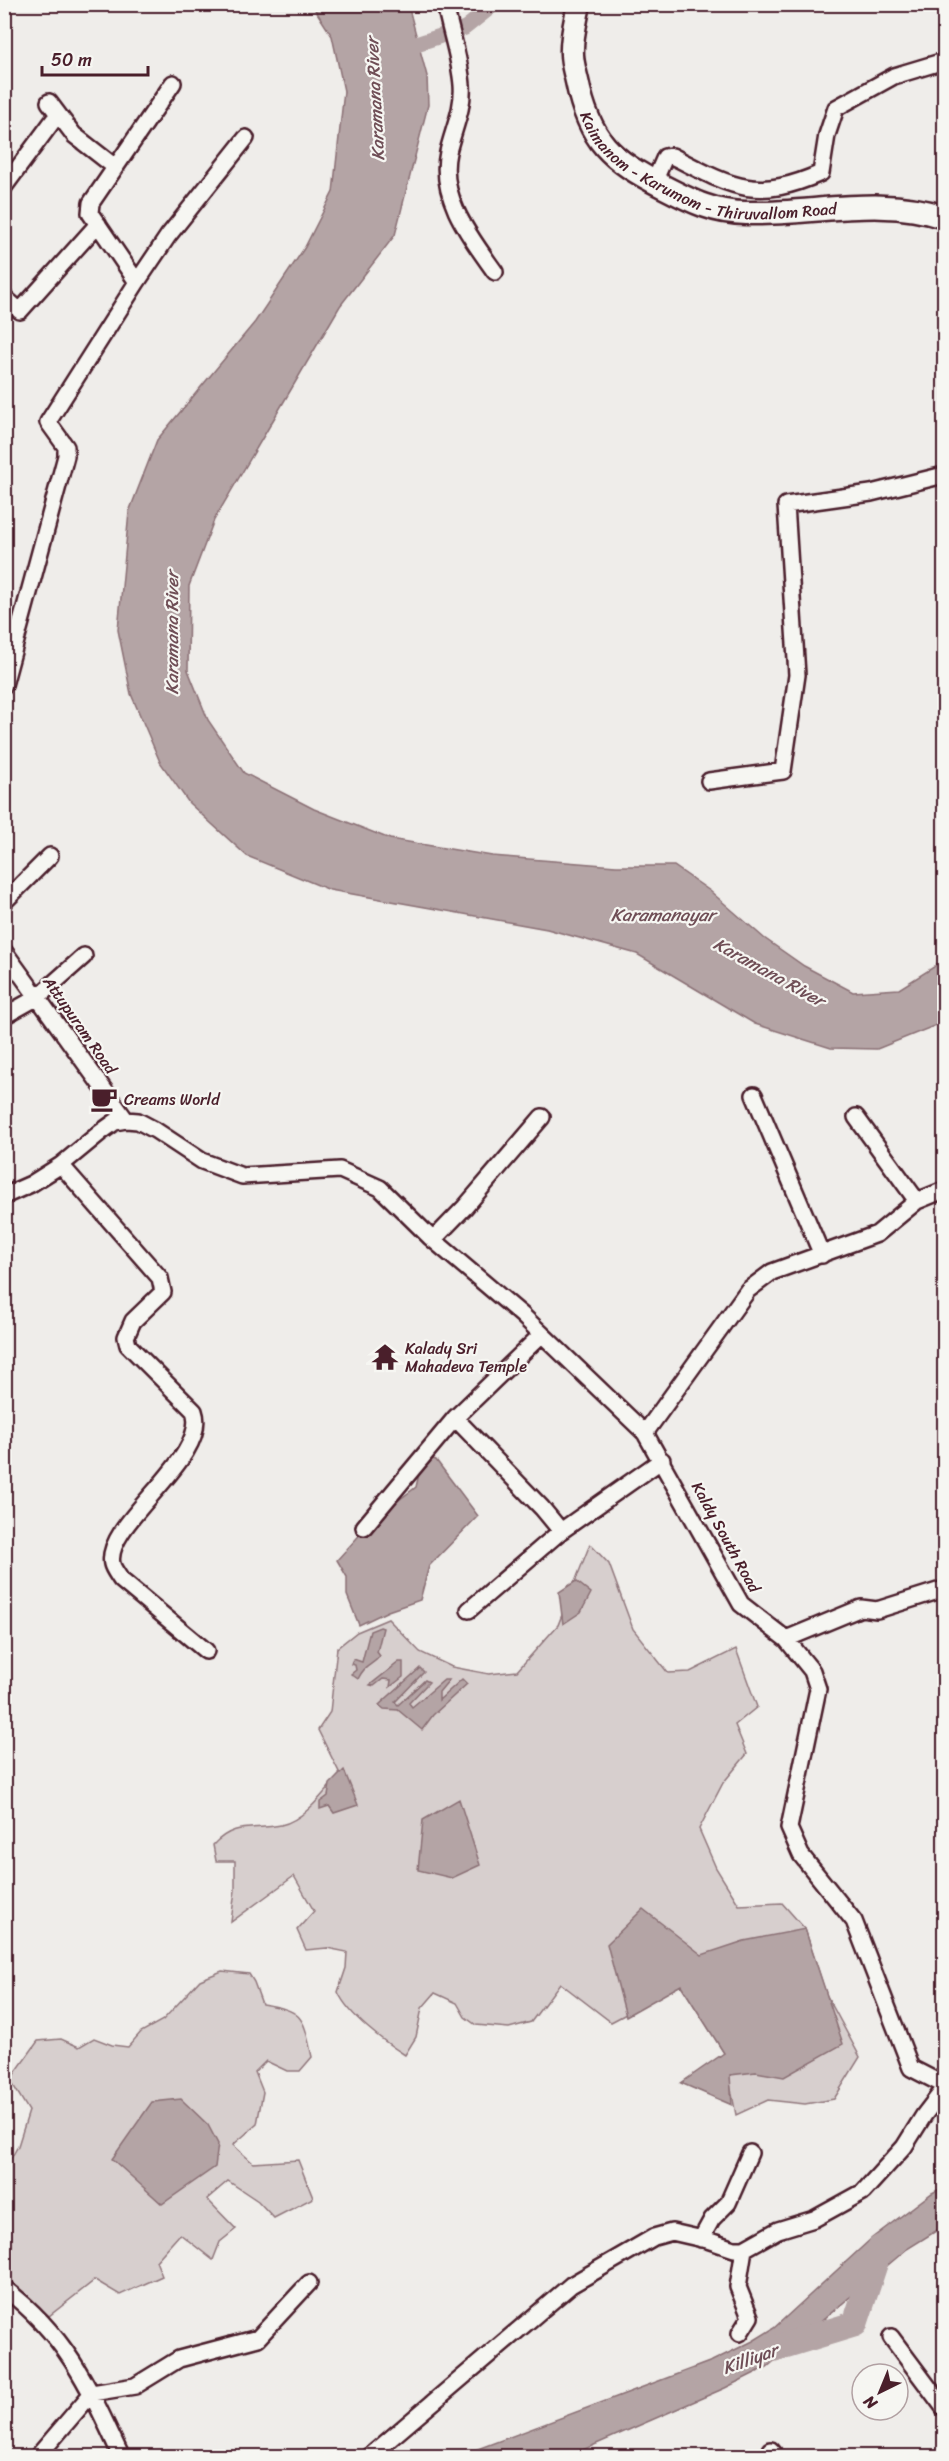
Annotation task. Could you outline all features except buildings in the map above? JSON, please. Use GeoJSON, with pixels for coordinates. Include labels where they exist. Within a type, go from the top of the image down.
{"type":"FeatureCollection","features":[{"type":"Feature","properties":{"kind":"main road","name":"Kaimanom - Karumom - Thiruvallom Road"},"geometry":{"type":"LineString","coordinates":[[579,4],[572,53],[582,108],[590,127],[615,158],[654,182],[702,206],[744,213],[874,207],[931,212],[945,217]]}},
{"type":"Feature","properties":{"kind":"street"},"geometry":{"type":"LineString","coordinates":[[445,4],[462,85],[462,104],[447,154],[449,192],[467,232],[495,272]]}},
{"type":"Feature","properties":{"kind":"street"},"geometry":{"type":"LineString","coordinates":[[654,182],[665,157],[672,156],[717,179],[755,190],[792,185],[821,173],[827,135],[836,108],[894,76],[945,61]]}},
{"type":"Feature","properties":{"kind":"street"},"geometry":{"type":"LineString","coordinates":[[137,282],[90,213],[91,203],[173,83]]}},
{"type":"Feature","properties":{"kind":"street"},"geometry":{"type":"LineString","coordinates":[[4,187],[53,108],[74,135],[115,167]]}},
{"type":"Feature","properties":{"kind":"street"},"geometry":{"type":"LineString","coordinates":[[4,686],[66,456],[66,447],[48,422],[168,236],[246,138]]}},
{"type":"Feature","properties":{"kind":"street"},"geometry":{"type":"LineString","coordinates":[[4,297],[20,311],[98,224]]}},
{"type":"Feature","properties":{"kind":"street"},"geometry":{"type":"LineString","coordinates":[[709,781],[783,771],[797,675],[786,505],[871,493],[945,475]]}},
{"type":"Feature","properties":{"kind":"street"},"geometry":{"type":"LineString","coordinates":[[4,902],[51,856]]}},
{"type":"Feature","properties":{"kind":"street","name":"Attupuram Road"},"geometry":{"type":"LineString","coordinates":[[4,951],[126,1120]]}},
{"type":"Feature","properties":{"kind":"street"},"geometry":{"type":"LineString","coordinates":[[4,1016],[38,997],[84,956]]}},
{"type":"Feature","properties":{"kind":"street"},"geometry":{"type":"LineString","coordinates":[[754,1095],[822,1255]]}},
{"type":"Feature","properties":{"kind":"street"},"geometry":{"type":"LineString","coordinates":[[433,1240],[465,1208],[542,1116]]}},
{"type":"Feature","properties":{"kind":"street"},"geometry":{"type":"LineString","coordinates":[[856,1117],[917,1201]]}},
{"type":"Feature","properties":{"kind":"street"},"geometry":{"type":"LineString","coordinates":[[4,1196],[31,1184],[61,1165],[115,1122],[126,1120]]}},
{"type":"Feature","properties":{"kind":"street","name":"Kaldy South Road"},"geometry":{"type":"LineString","coordinates":[[126,1120],[138,1121],[202,1161],[242,1176],[340,1170],[380,1188],[433,1240],[542,1334],[645,1433],[741,1604],[786,1639],[812,1671],[818,1689],[789,1828],[801,1855],[854,1921],[911,2068],[945,2087]]}},
{"type":"Feature","properties":{"kind":"street"},"geometry":{"type":"LineString","coordinates":[[61,1165],[160,1278],[164,1292],[133,1321],[126,1337],[128,1345],[194,1411],[198,1421],[194,1436],[182,1456],[123,1530],[112,1551],[112,1564],[121,1580],[206,1651]]}},
{"type":"Feature","properties":{"kind":"street"},"geometry":{"type":"LineString","coordinates":[[645,1433],[748,1290],[772,1272],[877,1234],[917,1201],[945,1190]]}},
{"type":"Feature","properties":{"kind":"street"},"geometry":{"type":"LineString","coordinates":[[364,1527],[455,1418],[542,1334]]}},
{"type":"Feature","properties":{"kind":"street"},"geometry":{"type":"LineString","coordinates":[[455,1418],[542,1508],[561,1531]]}},
{"type":"Feature","properties":{"kind":"street"},"geometry":{"type":"LineString","coordinates":[[469,1610],[561,1531],[662,1460]]}},
{"type":"Feature","properties":{"kind":"street"},"geometry":{"type":"LineString","coordinates":[[786,1639],[861,1608],[877,1610],[945,1589]]}},
{"type":"Feature","properties":{"kind":"street"},"geometry":{"type":"LineString","coordinates":[[370,2457],[571,2284],[654,2237],[672,2232],[734,2249],[744,2249],[778,2229],[814,2219],[863,2192],[904,2147],[945,2087]]}},
{"type":"Feature","properties":{"kind":"street"},"geometry":{"type":"LineString","coordinates":[[701,2239],[712,2219],[728,2203],[750,2153]]}},
{"type":"Feature","properties":{"kind":"street"},"geometry":{"type":"LineString","coordinates":[[740,2333],[750,2317],[738,2288],[744,2249]]}},
{"type":"Feature","properties":{"kind":"street"},"geometry":{"type":"LineString","coordinates":[[38,2457],[92,2393],[135,2386],[179,2359],[258,2338],[309,2283]]}},
{"type":"Feature","properties":{"kind":"street"},"geometry":{"type":"LineString","coordinates":[[4,2288],[31,2308],[68,2352],[92,2393],[121,2457]]}},
{"type":"Feature","properties":{"kind":"street"},"geometry":{"type":"LineString","coordinates":[[891,2337],[945,2408]]}},
{"type":"Feature","properties":{"kind":"shaded area"},"geometry":{"type":"Polygon","coordinates":[[[590,1544],[609,1564],[633,1629],[668,1673],[690,1672],[736,1649],[757,1707],[735,1725],[747,1754],[723,1783],[699,1829],[716,1868],[739,1905],[782,1903],[805,1929],[826,1994],[860,2057],[834,2099],[805,2104],[768,2100],[736,2115],[724,2053],[681,1985],[611,2022],[560,1983],[531,2022],[509,2028],[476,2025],[465,2017],[457,2003],[435,1993],[422,2008],[416,2037],[405,2055],[358,2019],[343,2001],[338,1992],[346,1968],[347,1952],[327,1948],[306,1950],[297,1930],[314,1911],[294,1876],[231,1922],[235,1890],[235,1861],[216,1861],[213,1845],[221,1837],[237,1830],[271,1827],[290,1822],[314,1804],[340,1774],[318,1730],[330,1712],[337,1648],[357,1632],[388,1619],[420,1652],[452,1667],[489,1674],[517,1671],[558,1625],[590,1544]]]}},
{"type":"Feature","properties":{"kind":"shaded area"},"geometry":{"type":"Polygon","coordinates":[[[222,1971],[249,1974],[262,2004],[294,2013],[304,2024],[312,2057],[300,2071],[287,2071],[266,2061],[255,2072],[263,2092],[257,2124],[233,2145],[253,2163],[298,2160],[313,2198],[274,2218],[258,2201],[228,2181],[207,2199],[236,2229],[220,2242],[213,2260],[180,2234],[156,2261],[162,2276],[120,2295],[95,2280],[49,2316],[5,2279],[5,2169],[18,2146],[29,2111],[10,2080],[38,2041],[61,2039],[79,2047],[94,2038],[112,2045],[128,2047],[141,2032],[163,2020],[200,1980],[222,1971]]]}},
{"type":"Feature","properties":{"kind":"water","name":"Karamanayar"},"geometry":{"type":"Polygon","coordinates":[[[312,5],[408,5],[427,76],[428,105],[395,235],[340,306],[214,520],[189,586],[188,670],[208,720],[244,773],[314,809],[390,839],[492,856],[616,866],[674,866],[710,891],[764,938],[804,966],[853,992],[899,989],[934,967],[944,956],[944,1022],[877,1049],[831,1048],[755,1024],[637,954],[547,929],[330,890],[247,856],[189,803],[160,762],[131,694],[118,630],[129,512],[157,440],[255,322],[305,247],[333,192],[344,91],[332,36],[312,5]]]}},
{"type":"Feature","properties":{"kind":"water"},"geometry":{"type":"Polygon","coordinates":[[[423,1456],[436,1460],[478,1516],[429,1566],[420,1600],[388,1611],[359,1625],[347,1595],[347,1577],[337,1560],[375,1518],[416,1487],[423,1456]]]}},
{"type":"Feature","properties":{"kind":"water"},"geometry":{"type":"Polygon","coordinates":[[[576,1581],[591,1593],[581,1612],[563,1624],[559,1592],[576,1581]]]}},
{"type":"Feature","properties":{"kind":"water"},"geometry":{"type":"Polygon","coordinates":[[[383,1628],[377,1652],[380,1656],[364,1670],[358,1679],[351,1674],[356,1670],[355,1665],[351,1664],[353,1659],[362,1662],[370,1631],[383,1628]]]}},
{"type":"Feature","properties":{"kind":"water"},"geometry":{"type":"Polygon","coordinates":[[[399,1662],[403,1662],[403,1677],[390,1687],[391,1680],[383,1679],[374,1686],[370,1685],[399,1662]]]}},
{"type":"Feature","properties":{"kind":"water"},"geometry":{"type":"Polygon","coordinates":[[[420,1668],[424,1672],[395,1702],[398,1705],[425,1680],[429,1682],[409,1703],[412,1707],[444,1680],[449,1680],[439,1692],[439,1700],[462,1679],[467,1684],[433,1715],[422,1730],[398,1710],[384,1709],[379,1705],[420,1668]]]}},
{"type":"Feature","properties":{"kind":"water"},"geometry":{"type":"Polygon","coordinates":[[[344,1770],[358,1805],[334,1813],[329,1806],[320,1809],[320,1802],[328,1796],[330,1784],[344,1770]]]}},
{"type":"Feature","properties":{"kind":"water"},"geometry":{"type":"Polygon","coordinates":[[[459,1799],[480,1865],[452,1878],[418,1870],[423,1820],[459,1799]]]}},
{"type":"Feature","properties":{"kind":"water"},"geometry":{"type":"Polygon","coordinates":[[[643,1909],[702,1955],[744,1941],[805,1929],[843,2044],[784,2077],[756,2072],[730,2075],[732,2105],[681,2083],[724,2053],[681,1985],[626,2016],[607,1944],[643,1909]]]}},
{"type":"Feature","properties":{"kind":"water"},"geometry":{"type":"Polygon","coordinates":[[[181,2099],[208,2125],[218,2144],[215,2167],[162,2204],[112,2159],[152,2102],[181,2099]]]}},
{"type":"Feature","properties":{"kind":"water"},"geometry":{"type":"Polygon","coordinates":[[[944,2187],[944,2226],[907,2249],[767,2367],[725,2388],[569,2456],[459,2456],[712,2361],[753,2341],[774,2328],[872,2238],[932,2193],[944,2187]]]}},
{"type":"Feature","properties":{"kind":"waterway"},"geometry":{"type":"LineString","coordinates":[[401,49],[465,28],[495,4]]}},
{"type":"Feature","properties":{"kind":"waterway","name":"Killiyar"},"geometry":{"type":"LineString","coordinates":[[763,2352],[855,2324],[880,2248]]}},
{"type":"Feature","properties":{"kind":"place","name":"Creams World"},"geometry":{"type":"Point","coordinates":[104,1099]}},
{"type":"Feature","properties":{"kind":"place","name":"Kalady Sri Mahadeva Temple"},"geometry":{"type":"Point","coordinates":[385,1357]}},
{"type":"Feature","properties":{"kind":"water label","name":"Karamana River"},"geometry":{"type":"Point","coordinates":[375,99]}},
{"type":"Feature","properties":{"kind":"water label","name":"Karamana River"},"geometry":{"type":"Point","coordinates":[172,633]}},
{"type":"Feature","properties":{"kind":"water label","name":"Karamana River"},"geometry":{"type":"Point","coordinates":[769,972]}}]}
